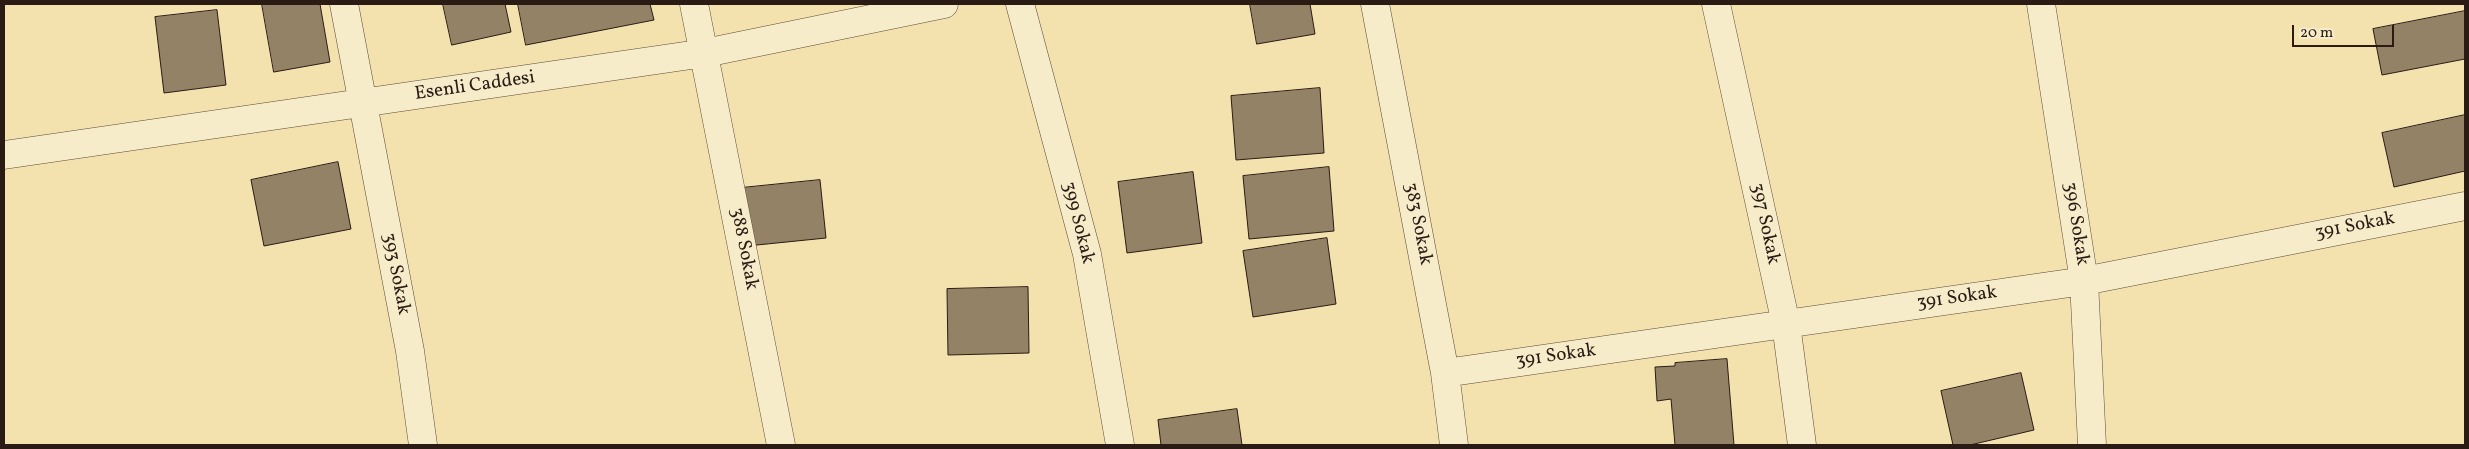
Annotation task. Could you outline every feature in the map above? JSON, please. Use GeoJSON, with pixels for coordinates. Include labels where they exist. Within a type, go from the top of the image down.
{"type":"FeatureCollection","features":[{"type":"Feature","properties":{"kind":"street","name":"393 Sokak"},"geometry":{"type":"LineString","coordinates":[[344,4],[410,351],[423,445]]}},
{"type":"Feature","properties":{"kind":"street","name":"388 Sokak"},"geometry":{"type":"LineString","coordinates":[[694,4],[781,445]]}},
{"type":"Feature","properties":{"kind":"street","name":"Esenli Caddesi"},"geometry":{"type":"LineString","coordinates":[[4,155],[705,54],[944,4]]}},
{"type":"Feature","properties":{"kind":"street","name":"399 Sokak"},"geometry":{"type":"LineString","coordinates":[[1020,4],[1086,254],[1120,445]]}},
{"type":"Feature","properties":{"kind":"street","name":"383 Sokak"},"geometry":{"type":"LineString","coordinates":[[1375,4],[1445,373],[1454,445]]}},
{"type":"Feature","properties":{"kind":"street","name":"397 Sokak"},"geometry":{"type":"LineString","coordinates":[[1716,4],[1786,324],[1802,445]]}},
{"type":"Feature","properties":{"kind":"street","name":"396 Sokak"},"geometry":{"type":"LineString","coordinates":[[2041,4],[2084,281],[2092,445]]}},
{"type":"Feature","properties":{"kind":"street","name":"391 Sokak"},"geometry":{"type":"LineString","coordinates":[[1445,373],[2084,281],[2465,206]]}},
{"type":"Feature","properties":{"kind":"building"},"geometry":{"type":"Polygon","coordinates":[[[262,4],[320,4],[330,62],[274,72],[262,4]]]}},
{"type":"Feature","properties":{"kind":"building"},"geometry":{"type":"Polygon","coordinates":[[[443,4],[505,4],[511,32],[452,45],[443,4]]]}},
{"type":"Feature","properties":{"kind":"building"},"geometry":{"type":"Polygon","coordinates":[[[518,4],[650,4],[654,20],[526,45],[518,4]]]}},
{"type":"Feature","properties":{"kind":"building"},"geometry":{"type":"Polygon","coordinates":[[[1250,4],[1310,4],[1315,34],[1257,44],[1250,4]]]}},
{"type":"Feature","properties":{"kind":"building"},"geometry":{"type":"Polygon","coordinates":[[[217,10],[226,85],[164,93],[155,17],[217,10]]]}},
{"type":"Feature","properties":{"kind":"building"},"geometry":{"type":"Polygon","coordinates":[[[2465,11],[2465,59],[2382,75],[2373,29],[2465,11]]]}},
{"type":"Feature","properties":{"kind":"building"},"geometry":{"type":"Polygon","coordinates":[[[1320,88],[1324,153],[1236,160],[1231,96],[1320,88]]]}},
{"type":"Feature","properties":{"kind":"building"},"geometry":{"type":"Polygon","coordinates":[[[2465,115],[2465,171],[2394,187],[2382,133],[2465,115]]]}},
{"type":"Feature","properties":{"kind":"building"},"geometry":{"type":"Polygon","coordinates":[[[338,162],[351,229],[264,246],[251,180],[338,162]]]}},
{"type":"Feature","properties":{"kind":"building"},"geometry":{"type":"Polygon","coordinates":[[[1329,167],[1334,231],[1249,239],[1243,176],[1329,167]]]}},
{"type":"Feature","properties":{"kind":"building"},"geometry":{"type":"Polygon","coordinates":[[[1193,172],[1202,243],[1127,253],[1118,182],[1193,172]]]}},
{"type":"Feature","properties":{"kind":"building"},"geometry":{"type":"Polygon","coordinates":[[[820,180],[826,238],[747,246],[741,188],[820,180]]]}},
{"type":"Feature","properties":{"kind":"building"},"geometry":{"type":"Polygon","coordinates":[[[1327,238],[1336,304],[1253,317],[1243,251],[1327,238]]]}},
{"type":"Feature","properties":{"kind":"building"},"geometry":{"type":"Polygon","coordinates":[[[1028,287],[1029,353],[948,355],[947,289],[1028,287]]]}},
{"type":"Feature","properties":{"kind":"building"},"geometry":{"type":"Polygon","coordinates":[[[1727,359],[1734,445],[1675,445],[1671,399],[1657,401],[1655,367],[1675,366],[1675,363],[1727,359]]]}},
{"type":"Feature","properties":{"kind":"building"},"geometry":{"type":"Polygon","coordinates":[[[2021,373],[2034,430],[1970,445],[1953,445],[1941,391],[2021,373]]]}},
{"type":"Feature","properties":{"kind":"building"},"geometry":{"type":"Polygon","coordinates":[[[1237,409],[1242,445],[1161,445],[1158,420],[1237,409]]]}}]}
